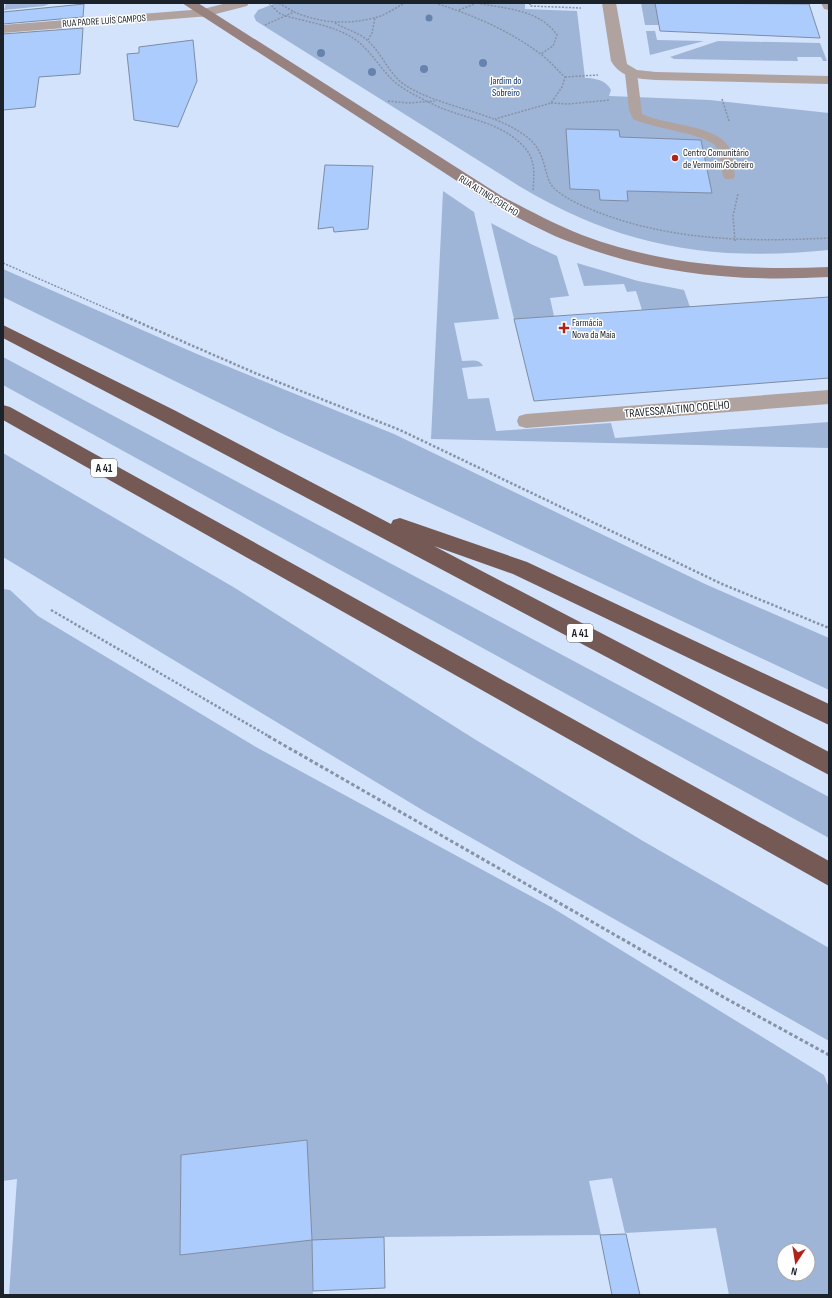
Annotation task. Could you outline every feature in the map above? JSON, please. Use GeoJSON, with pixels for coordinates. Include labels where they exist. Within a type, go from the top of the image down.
{"type":"FeatureCollection","features":[{"type":"Feature","properties":{"kind":"highway","name":"A 41"},"geometry":{"type":"LineString","coordinates":[[3,331],[332,502],[829,764]]}},
{"type":"Feature","properties":{"kind":"highway","name":"A 41"},"geometry":{"type":"LineString","coordinates":[[3,412],[829,874]]}},
{"type":"Feature","properties":{"kind":"highway"},"geometry":{"type":"LineString","coordinates":[[332,502],[520,568],[829,715]]}},
{"type":"Feature","properties":{"kind":"main road","name":"RUA ALTINO COELHO"},"geometry":{"type":"LineString","coordinates":[[189,3],[497,200],[542,226],[569,237],[631,258],[689,269],[766,275],[829,272]]}},
{"type":"Feature","properties":{"kind":"street","name":"RUA PADRE LUÍS CAMPOS"},"geometry":{"type":"LineString","coordinates":[[3,29],[204,13],[242,3]]}},
{"type":"Feature","properties":{"kind":"street"},"geometry":{"type":"LineString","coordinates":[[609,3],[618,61],[620,67],[631,73],[656,76],[829,80]]}},
{"type":"Feature","properties":{"kind":"street","name":"TRAVESSA ALTINO COELHO"},"geometry":{"type":"LineString","coordinates":[[526,421],[829,397]]}},
{"type":"Feature","properties":{"kind":"lane"},"geometry":{"type":"LineString","coordinates":[[631,73],[637,116],[654,123],[690,132],[717,141],[722,145],[728,176]]}},
{"type":"Feature","properties":{"kind":"path"},"geometry":{"type":"LineString","coordinates":[[269,3],[279,13],[286,16],[339,31],[357,40],[369,51],[394,82],[427,102],[482,120],[512,135],[526,149],[534,163],[532,187],[534,195]]}},
{"type":"Feature","properties":{"kind":"path"},"geometry":{"type":"LineString","coordinates":[[280,3],[294,12],[314,20],[335,23],[375,18],[405,3]]}},
{"type":"Feature","properties":{"kind":"path"},"geometry":{"type":"LineString","coordinates":[[435,3],[459,10],[541,54],[565,77],[598,75]]}},
{"type":"Feature","properties":{"kind":"path"},"geometry":{"type":"LineString","coordinates":[[459,10],[477,3],[527,14],[546,22],[554,29],[557,35],[553,46],[541,54]]}},
{"type":"Feature","properties":{"kind":"path"},"geometry":{"type":"LineString","coordinates":[[530,3],[530,6],[581,8]]}},
{"type":"Feature","properties":{"kind":"path"},"geometry":{"type":"LineString","coordinates":[[260,27],[294,12]]}},
{"type":"Feature","properties":{"kind":"path"},"geometry":{"type":"LineString","coordinates":[[368,40],[372,33],[375,18]]}},
{"type":"Feature","properties":{"kind":"path"},"geometry":{"type":"LineString","coordinates":[[335,23],[368,40],[388,70],[396,79],[407,86],[437,101],[495,119],[528,138],[542,154],[549,184],[555,190],[598,212],[659,232],[695,238],[767,241],[829,238]]}},
{"type":"Feature","properties":{"kind":"path"},"geometry":{"type":"LineString","coordinates":[[551,103],[562,87],[565,77]]}},
{"type":"Feature","properties":{"kind":"path"},"geometry":{"type":"LineString","coordinates":[[495,119],[551,103],[568,104],[613,100]]}},
{"type":"Feature","properties":{"kind":"path"},"geometry":{"type":"LineString","coordinates":[[390,101],[408,103],[437,101]]}},
{"type":"Feature","properties":{"kind":"path"},"geometry":{"type":"LineString","coordinates":[[3,263],[87,301],[216,354],[255,373],[400,430],[722,584],[829,628]]}},
{"type":"Feature","properties":{"kind":"path"},"geometry":{"type":"LineString","coordinates":[[51,610],[419,824],[612,932],[725,998],[829,1055]]}},
{"type":"Feature","properties":{"kind":"green space"},"geometry":{"type":"Polygon","coordinates":[[[6,3],[52,3],[44,6],[4,10],[6,3]]]}},
{"type":"Feature","properties":{"kind":"green space","name":"Jardim do Sobreiro"},"geometry":{"type":"Polygon","coordinates":[[[276,3],[525,3],[525,9],[577,11],[585,78],[593,78],[606,84],[611,90],[609,96],[710,100],[829,113],[829,250],[745,254],[706,251],[668,245],[631,236],[594,223],[557,207],[519,186],[256,21],[254,16],[258,10],[276,3]]]}},
{"type":"Feature","properties":{"kind":"green space"},"geometry":{"type":"Polygon","coordinates":[[[641,3],[655,3],[659,25],[645,25],[641,3]]]}},
{"type":"Feature","properties":{"kind":"green space"},"geometry":{"type":"Polygon","coordinates":[[[646,31],[655,31],[657,40],[704,41],[650,55],[646,31]]]}},
{"type":"Feature","properties":{"kind":"green space"},"geometry":{"type":"Polygon","coordinates":[[[718,41],[820,43],[827,61],[823,61],[821,57],[797,57],[798,61],[674,59],[670,57],[718,41]]]}},
{"type":"Feature","properties":{"kind":"green space"},"geometry":{"type":"Polygon","coordinates":[[[443,191],[474,212],[499,319],[454,323],[462,361],[477,361],[483,366],[462,368],[468,399],[489,398],[496,431],[611,423],[615,438],[829,422],[829,448],[431,439],[443,191]]]}},
{"type":"Feature","properties":{"kind":"green space"},"geometry":{"type":"Polygon","coordinates":[[[491,223],[557,256],[569,296],[550,298],[554,316],[514,319],[491,223]]]}},
{"type":"Feature","properties":{"kind":"green space"},"geometry":{"type":"Polygon","coordinates":[[[577,263],[638,281],[684,290],[690,307],[642,310],[636,291],[627,292],[624,284],[584,286],[577,263]]]}},
{"type":"Feature","properties":{"kind":"green space"},"geometry":{"type":"Polygon","coordinates":[[[3,269],[197,354],[394,434],[705,584],[829,638],[829,690],[281,433],[3,297],[3,269]]]}},
{"type":"Feature","properties":{"kind":"green space"},"geometry":{"type":"Polygon","coordinates":[[[3,357],[829,797],[829,838],[3,385],[3,357]]]}},
{"type":"Feature","properties":{"kind":"green space"},"geometry":{"type":"Polygon","coordinates":[[[3,453],[235,588],[476,740],[643,841],[829,948],[829,1041],[424,811],[3,557],[3,453]]]}},
{"type":"Feature","properties":{"kind":"green space"},"geometry":{"type":"Polygon","coordinates":[[[3,589],[10,590],[38,616],[256,747],[551,907],[824,1075],[829,1088],[829,1295],[729,1295],[716,1228],[625,1233],[612,1178],[589,1181],[601,1235],[384,1237],[312,1240],[313,1295],[9,1295],[17,1179],[3,1181],[3,589]],[[306,1140],[181,1155],[180,1255],[312,1240],[306,1140]]]}},
{"type":"Feature","properties":{"kind":"building"},"geometry":{"type":"Polygon","coordinates":[[[655,3],[809,4],[820,38],[660,31],[655,3]]]}},
{"type":"Feature","properties":{"kind":"building"},"geometry":{"type":"Polygon","coordinates":[[[84,4],[83,17],[3,24],[3,12],[84,4]]]}},
{"type":"Feature","properties":{"kind":"building"},"geometry":{"type":"Polygon","coordinates":[[[83,28],[80,74],[39,77],[35,107],[3,110],[3,34],[83,28]]]}},
{"type":"Feature","properties":{"kind":"building"},"geometry":{"type":"Polygon","coordinates":[[[193,40],[197,81],[178,127],[134,120],[127,54],[139,53],[139,47],[193,40]]]}},
{"type":"Feature","properties":{"kind":"building","name":"Centro Comunitário de Vermoim/Sobreiro"},"geometry":{"type":"Polygon","coordinates":[[[566,129],[619,130],[620,137],[701,140],[712,193],[627,191],[628,201],[600,200],[599,190],[570,189],[566,129]]]}},
{"type":"Feature","properties":{"kind":"building"},"geometry":{"type":"Polygon","coordinates":[[[325,165],[373,166],[368,229],[334,232],[333,227],[318,229],[325,165]]]}},
{"type":"Feature","properties":{"kind":"building"},"geometry":{"type":"Polygon","coordinates":[[[829,297],[829,378],[534,401],[514,319],[829,297]]]}},
{"type":"Feature","properties":{"kind":"building"},"geometry":{"type":"Polygon","coordinates":[[[307,1140],[312,1240],[180,1255],[181,1155],[307,1140]]]}},
{"type":"Feature","properties":{"kind":"building"},"geometry":{"type":"Polygon","coordinates":[[[626,1234],[640,1295],[612,1295],[600,1235],[626,1234]]]}},
{"type":"Feature","properties":{"kind":"building"},"geometry":{"type":"Polygon","coordinates":[[[384,1237],[385,1288],[313,1291],[312,1240],[384,1237]]]}},
{"type":"Feature","properties":{"kind":"place","name":"Centro Comunitário de Vermoim/Sobreiro"},"geometry":{"type":"Point","coordinates":[675,158]}},
{"type":"Feature","properties":{"kind":"place","name":"Farmácia Nova da Maia"},"geometry":{"type":"Point","coordinates":[564,328]}}]}
